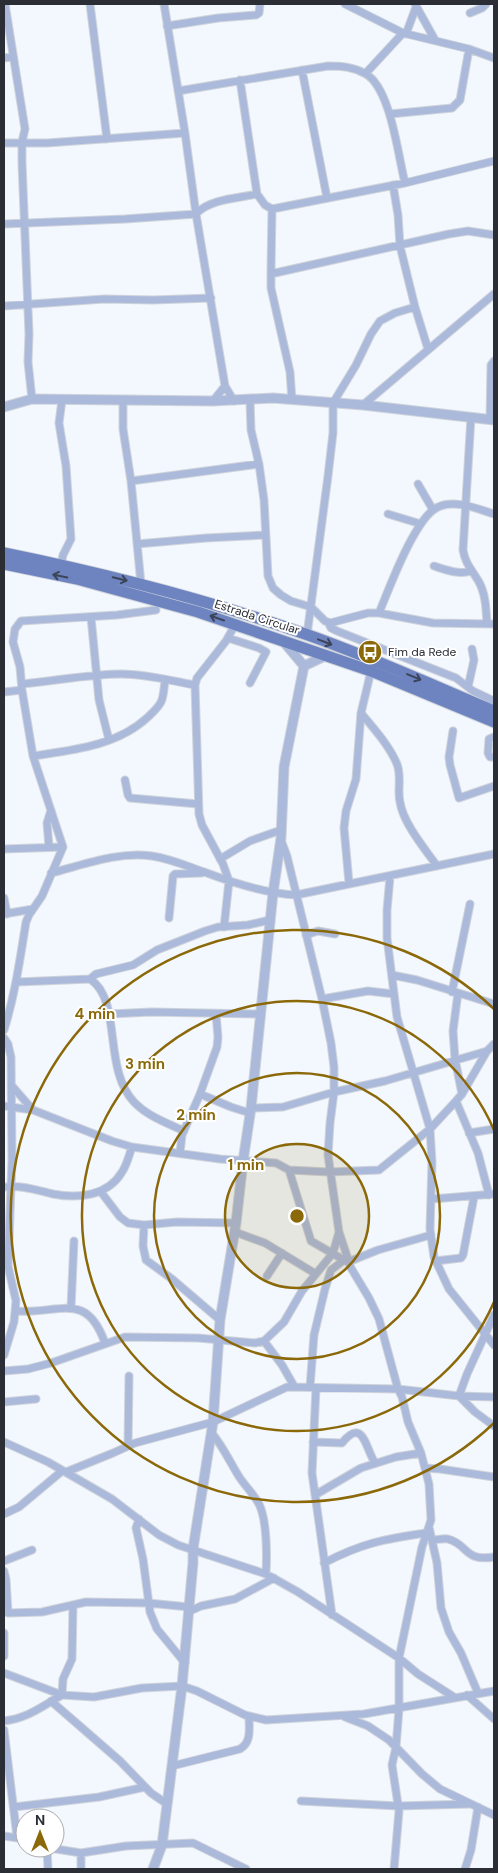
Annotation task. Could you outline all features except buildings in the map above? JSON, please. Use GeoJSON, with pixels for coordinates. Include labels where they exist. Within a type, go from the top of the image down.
{"type":"FeatureCollection","features":[{"type":"Feature","properties":{"kind":"main road","name":"Estrada Circular"},"geometry":{"type":"LineString","coordinates":[[4,553],[141,584],[198,600],[307,635],[374,660],[494,710]]}},
{"type":"Feature","properties":{"kind":"main road","name":"Estrada Circular"},"geometry":{"type":"LineString","coordinates":[[4,564],[77,579],[198,612],[328,655],[494,722]]}},
{"type":"Feature","properties":{"kind":"street"},"geometry":{"type":"LineString","coordinates":[[5,4],[25,129],[22,142],[29,334],[28,367],[32,399]]}},
{"type":"Feature","properties":{"kind":"street"},"geometry":{"type":"LineString","coordinates":[[90,4],[107,139]]}},
{"type":"Feature","properties":{"kind":"street"},"geometry":{"type":"LineString","coordinates":[[164,4],[196,214],[225,386],[234,401]]}},
{"type":"Feature","properties":{"kind":"street"},"geometry":{"type":"LineString","coordinates":[[167,26],[218,18],[256,15],[259,13],[260,4]]}},
{"type":"Feature","properties":{"kind":"street"},"geometry":{"type":"LineString","coordinates":[[345,4],[405,33],[469,49],[494,58]]}},
{"type":"Feature","properties":{"kind":"street"},"geometry":{"type":"LineString","coordinates":[[470,13],[482,8],[486,4]]}},
{"type":"Feature","properties":{"kind":"street"},"geometry":{"type":"LineString","coordinates":[[366,74],[405,33],[415,5]]}},
{"type":"Feature","properties":{"kind":"street"},"geometry":{"type":"LineString","coordinates":[[415,5],[435,40]]}},
{"type":"Feature","properties":{"kind":"street"},"geometry":{"type":"LineString","coordinates":[[390,114],[452,108],[458,104],[469,49]]}},
{"type":"Feature","properties":{"kind":"street"},"geometry":{"type":"LineString","coordinates":[[4,58],[12,57]]}},
{"type":"Feature","properties":{"kind":"street"},"geometry":{"type":"LineString","coordinates":[[178,91],[328,66],[349,66],[366,74],[384,97],[390,114],[405,183]]}},
{"type":"Feature","properties":{"kind":"street"},"geometry":{"type":"LineString","coordinates":[[302,70],[327,198]]}},
{"type":"Feature","properties":{"kind":"street"},"geometry":{"type":"LineString","coordinates":[[240,80],[257,194],[265,205],[272,209],[405,183],[494,160]]}},
{"type":"Feature","properties":{"kind":"street"},"geometry":{"type":"LineString","coordinates":[[4,143],[47,143],[185,134]]}},
{"type":"Feature","properties":{"kind":"street"},"geometry":{"type":"LineString","coordinates":[[393,185],[398,215],[400,246],[414,307],[428,349]]}},
{"type":"Feature","properties":{"kind":"street"},"geometry":{"type":"LineString","coordinates":[[4,224],[196,214],[205,207],[217,203],[257,194]]}},
{"type":"Feature","properties":{"kind":"street"},"geometry":{"type":"LineString","coordinates":[[272,209],[271,288],[290,372],[292,400]]}},
{"type":"Feature","properties":{"kind":"street"},"geometry":{"type":"LineString","coordinates":[[271,271],[275,273],[468,232],[494,235]]}},
{"type":"Feature","properties":{"kind":"street"},"geometry":{"type":"LineString","coordinates":[[363,405],[494,294]]}},
{"type":"Feature","properties":{"kind":"street"},"geometry":{"type":"LineString","coordinates":[[4,306],[104,299],[211,298]]}},
{"type":"Feature","properties":{"kind":"street"},"geometry":{"type":"LineString","coordinates":[[307,635],[333,433],[333,403],[380,321],[395,313],[414,307]]}},
{"type":"Feature","properties":{"kind":"street"},"geometry":{"type":"LineString","coordinates":[[4,407],[32,399],[234,401],[273,398],[363,405],[492,420],[491,365],[494,361]]}},
{"type":"Feature","properties":{"kind":"street"},"geometry":{"type":"LineString","coordinates":[[214,401],[225,386]]}},
{"type":"Feature","properties":{"kind":"street"},"geometry":{"type":"LineString","coordinates":[[61,565],[63,555],[71,539],[66,466],[60,423],[62,400]]}},
{"type":"Feature","properties":{"kind":"street"},"geometry":{"type":"LineString","coordinates":[[123,400],[123,429],[141,584]]}},
{"type":"Feature","properties":{"kind":"street"},"geometry":{"type":"LineString","coordinates":[[250,400],[251,430],[259,464],[264,500],[268,576],[273,588],[291,602],[311,606],[325,622],[368,613],[379,613],[433,623],[491,624],[483,592],[467,565],[463,550],[471,417]]}},
{"type":"Feature","properties":{"kind":"street"},"geometry":{"type":"LineString","coordinates":[[130,481],[259,464]]}},
{"type":"Feature","properties":{"kind":"street"},"geometry":{"type":"LineString","coordinates":[[418,484],[433,510]]}},
{"type":"Feature","properties":{"kind":"street"},"geometry":{"type":"LineString","coordinates":[[379,613],[403,558],[421,524],[433,510],[438,506],[465,506],[494,514]]}},
{"type":"Feature","properties":{"kind":"street"},"geometry":{"type":"LineString","coordinates":[[388,514],[421,524]]}},
{"type":"Feature","properties":{"kind":"street"},"geometry":{"type":"LineString","coordinates":[[137,544],[265,535]]}},
{"type":"Feature","properties":{"kind":"street"},"geometry":{"type":"LineString","coordinates":[[434,566],[460,572],[471,571]]}},
{"type":"Feature","properties":{"kind":"street"},"geometry":{"type":"LineString","coordinates":[[4,1030],[11,1009],[26,922],[42,896],[63,847],[33,756],[20,667],[13,642],[15,629],[21,621],[138,614],[156,610]]}},
{"type":"Feature","properties":{"kind":"street"},"geometry":{"type":"LineString","coordinates":[[91,617],[95,676],[109,740]]}},
{"type":"Feature","properties":{"kind":"street"},"geometry":{"type":"LineString","coordinates":[[328,622],[331,628],[337,631],[434,668],[456,678],[473,691],[494,700]]}},
{"type":"Feature","properties":{"kind":"street"},"geometry":{"type":"LineString","coordinates":[[224,927],[229,881],[202,825],[198,804],[195,685],[197,678],[228,638],[235,625]]}},
{"type":"Feature","properties":{"kind":"street"},"geometry":{"type":"LineString","coordinates":[[228,638],[266,652],[250,683]]}},
{"type":"Feature","properties":{"kind":"street"},"geometry":{"type":"LineString","coordinates":[[282,640],[304,666]]}},
{"type":"Feature","properties":{"kind":"street"},"geometry":{"type":"LineString","coordinates":[[4,646],[13,642]]}},
{"type":"Feature","properties":{"kind":"street"},"geometry":{"type":"LineString","coordinates":[[468,687],[474,660],[472,649]]}},
{"type":"Feature","properties":{"kind":"street"},"geometry":{"type":"LineString","coordinates":[[304,666],[328,655]]}},
{"type":"Feature","properties":{"kind":"street"},"geometry":{"type":"LineString","coordinates":[[153,1869],[162,1844],[185,1663],[193,1549],[211,1432],[220,1320],[236,1228],[250,1111],[281,834],[284,767],[304,666]]}},
{"type":"Feature","properties":{"kind":"street"},"geometry":{"type":"LineString","coordinates":[[349,883],[344,828],[346,811],[356,779],[361,713],[371,671]]}},
{"type":"Feature","properties":{"kind":"street"},"geometry":{"type":"LineString","coordinates":[[4,692],[22,687],[95,676],[138,674],[195,685]]}},
{"type":"Feature","properties":{"kind":"street"},"geometry":{"type":"LineString","coordinates":[[33,756],[74,750],[122,736],[158,707],[162,698],[165,680]]}},
{"type":"Feature","properties":{"kind":"street"},"geometry":{"type":"LineString","coordinates":[[361,713],[392,752],[398,767],[400,803],[412,829],[436,866]]}},
{"type":"Feature","properties":{"kind":"street"},"geometry":{"type":"LineString","coordinates":[[453,731],[449,757],[459,798],[494,786]]}},
{"type":"Feature","properties":{"kind":"street"},"geometry":{"type":"LineString","coordinates":[[494,737],[489,738],[488,753],[490,757],[494,757]]}},
{"type":"Feature","properties":{"kind":"street"},"geometry":{"type":"LineString","coordinates":[[125,780],[130,798],[198,804]]}},
{"type":"Feature","properties":{"kind":"street"},"geometry":{"type":"LineString","coordinates":[[50,847],[47,822],[51,810]]}},
{"type":"Feature","properties":{"kind":"street"},"geometry":{"type":"LineString","coordinates":[[220,859],[250,841],[281,834]]}},
{"type":"Feature","properties":{"kind":"street"},"geometry":{"type":"LineString","coordinates":[[281,834],[322,999],[332,1051],[334,1092],[328,1140],[330,1172],[339,1232],[346,1261],[379,1319],[398,1389],[402,1397],[408,1422],[421,1453],[429,1484],[431,1520],[399,1658],[399,1709],[396,1747],[392,1765],[398,1806],[398,1831],[394,1869]]}},
{"type":"Feature","properties":{"kind":"street"},"geometry":{"type":"LineString","coordinates":[[4,849],[63,847]]}},
{"type":"Feature","properties":{"kind":"street"},"geometry":{"type":"LineString","coordinates":[[51,873],[125,856],[151,856],[179,862],[204,873],[273,893],[296,895],[494,854]]}},
{"type":"Feature","properties":{"kind":"street"},"geometry":{"type":"LineString","coordinates":[[169,918],[173,876],[175,874],[204,873]]}},
{"type":"Feature","properties":{"kind":"street"},"geometry":{"type":"LineString","coordinates":[[390,877],[387,938],[394,994],[398,1017],[430,1129],[431,1235],[435,1261],[456,1299],[489,1331],[494,1345]]}},
{"type":"Feature","properties":{"kind":"street"},"geometry":{"type":"LineString","coordinates":[[4,898],[5,914],[33,909]]}},
{"type":"Feature","properties":{"kind":"street"},"geometry":{"type":"LineString","coordinates":[[462,1094],[455,1059],[453,1031],[455,992],[470,904]]}},
{"type":"Feature","properties":{"kind":"street"},"geometry":{"type":"LineString","coordinates":[[90,979],[96,974],[133,965],[157,950],[205,931],[270,920]]}},
{"type":"Feature","properties":{"kind":"street"},"geometry":{"type":"LineString","coordinates":[[306,935],[318,931],[335,934]]}},
{"type":"Feature","properties":{"kind":"street"},"geometry":{"type":"LineString","coordinates":[[392,975],[494,1004]]}},
{"type":"Feature","properties":{"kind":"street"},"geometry":{"type":"LineString","coordinates":[[16,982],[90,979],[96,983],[103,993],[110,1014],[115,1058],[124,1089],[134,1102],[148,1114],[184,1131]]}},
{"type":"Feature","properties":{"kind":"street"},"geometry":{"type":"LineString","coordinates":[[322,999],[368,991],[394,994]]}},
{"type":"Feature","properties":{"kind":"street"},"geometry":{"type":"LineString","coordinates":[[110,1014],[151,1012],[261,1014]]}},
{"type":"Feature","properties":{"kind":"street"},"geometry":{"type":"LineString","coordinates":[[180,1152],[184,1131],[200,1094],[216,1047],[218,1037],[216,1014]]}},
{"type":"Feature","properties":{"kind":"street"},"geometry":{"type":"LineString","coordinates":[[4,1038],[10,1050],[12,1086],[12,1185],[8,1266],[16,1294],[14,1322],[4,1356]]}},
{"type":"Feature","properties":{"kind":"street"},"geometry":{"type":"LineString","coordinates":[[4,1106],[33,1110],[132,1147],[243,1161],[276,1163],[289,1170],[330,1172],[378,1170],[430,1129],[456,1101],[462,1094],[486,1051],[494,1044]]}},
{"type":"Feature","properties":{"kind":"street"},"geometry":{"type":"LineString","coordinates":[[200,1094],[230,1107],[250,1111],[282,1107],[486,1051]]}},
{"type":"Feature","properties":{"kind":"street"},"geometry":{"type":"LineString","coordinates":[[12,1086],[33,1110]]}},
{"type":"Feature","properties":{"kind":"street"},"geometry":{"type":"LineString","coordinates":[[432,1198],[492,1195],[478,1153],[456,1101]]}},
{"type":"Feature","properties":{"kind":"street"},"geometry":{"type":"LineString","coordinates":[[469,1133],[494,1128]]}},
{"type":"Feature","properties":{"kind":"street"},"geometry":{"type":"LineString","coordinates":[[4,1187],[12,1185],[67,1196],[101,1192],[120,1175],[132,1147]]}},
{"type":"Feature","properties":{"kind":"street"},"geometry":{"type":"LineString","coordinates":[[289,1170],[311,1241],[346,1261]]}},
{"type":"Feature","properties":{"kind":"street"},"geometry":{"type":"LineString","coordinates":[[101,1192],[123,1220],[144,1225],[177,1222],[236,1228],[316,1274]]}},
{"type":"Feature","properties":{"kind":"street"},"geometry":{"type":"LineString","coordinates":[[435,1261],[461,1258],[474,1197]]}},
{"type":"Feature","properties":{"kind":"street"},"geometry":{"type":"LineString","coordinates":[[144,1225],[143,1251],[146,1260],[172,1279],[220,1320]]}},
{"type":"Feature","properties":{"kind":"street"},"geometry":{"type":"LineString","coordinates":[[4,1371],[51,1363],[118,1338],[140,1337],[255,1343],[264,1341],[284,1322],[300,1296],[333,1253],[339,1232]]}},
{"type":"Feature","properties":{"kind":"street"},"geometry":{"type":"LineString","coordinates":[[332,1615],[312,1473],[313,1340],[325,1289],[331,1270],[346,1261],[431,1235]]}},
{"type":"Feature","properties":{"kind":"street"},"geometry":{"type":"LineString","coordinates":[[72,1308],[74,1241]]}},
{"type":"Feature","properties":{"kind":"street"},"geometry":{"type":"LineString","coordinates":[[267,1276],[282,1254]]}},
{"type":"Feature","properties":{"kind":"street"},"geometry":{"type":"LineString","coordinates":[[15,1311],[29,1312],[72,1308],[91,1315],[97,1323],[105,1343]]}},
{"type":"Feature","properties":{"kind":"street"},"geometry":{"type":"LineString","coordinates":[[459,1396],[489,1331],[494,1315]]}},
{"type":"Feature","properties":{"kind":"street"},"geometry":{"type":"LineString","coordinates":[[264,1341],[268,1343],[294,1386]]}},
{"type":"Feature","properties":{"kind":"street"},"geometry":{"type":"LineString","coordinates":[[128,1446],[129,1376]]}},
{"type":"Feature","properties":{"kind":"street"},"geometry":{"type":"LineString","coordinates":[[4,1514],[19,1507],[64,1472],[163,1434],[212,1422],[280,1390],[294,1386],[350,1390],[398,1389],[459,1396],[494,1397]]}},
{"type":"Feature","properties":{"kind":"street"},"geometry":{"type":"LineString","coordinates":[[459,1396],[475,1412],[494,1426]]}},
{"type":"Feature","properties":{"kind":"street"},"geometry":{"type":"LineString","coordinates":[[4,1402],[36,1399]]}},
{"type":"Feature","properties":{"kind":"street"},"geometry":{"type":"LineString","coordinates":[[211,1432],[221,1444],[243,1484],[260,1506],[267,1560],[266,1574]]}},
{"type":"Feature","properties":{"kind":"street"},"geometry":{"type":"LineString","coordinates":[[313,1442],[342,1443],[350,1434],[355,1432],[364,1438],[375,1463]]}},
{"type":"Feature","properties":{"kind":"street"},"geometry":{"type":"LineString","coordinates":[[4,1442],[48,1462],[112,1499],[159,1535],[178,1545],[274,1578],[399,1658],[418,1674],[454,1697]]}},
{"type":"Feature","properties":{"kind":"street"},"geometry":{"type":"LineString","coordinates":[[315,1495],[361,1468],[396,1457],[421,1453]]}},
{"type":"Feature","properties":{"kind":"street"},"geometry":{"type":"LineString","coordinates":[[425,1468],[494,1477]]}},
{"type":"Feature","properties":{"kind":"street"},"geometry":{"type":"LineString","coordinates":[[138,1519],[136,1528],[143,1559],[148,1603],[157,1630],[185,1663]]}},
{"type":"Feature","properties":{"kind":"street"},"geometry":{"type":"LineString","coordinates":[[324,1563],[365,1544],[428,1530]]}},
{"type":"Feature","properties":{"kind":"street"},"geometry":{"type":"LineString","coordinates":[[428,1530],[437,1563],[441,1608],[449,1632],[478,1693]]}},
{"type":"Feature","properties":{"kind":"street"},"geometry":{"type":"LineString","coordinates":[[432,1540],[448,1539],[474,1556],[484,1559],[494,1557]]}},
{"type":"Feature","properties":{"kind":"street"},"geometry":{"type":"LineString","coordinates":[[4,1561],[32,1550]]}},
{"type":"Feature","properties":{"kind":"street"},"geometry":{"type":"LineString","coordinates":[[4,1577],[6,1614],[42,1612],[86,1602],[201,1606],[235,1598],[274,1578]]}},
{"type":"Feature","properties":{"kind":"street"},"geometry":{"type":"LineString","coordinates":[[62,1695],[62,1678],[72,1658],[74,1605]]}},
{"type":"Feature","properties":{"kind":"street"},"geometry":{"type":"LineString","coordinates":[[189,1607],[201,1606]]}},
{"type":"Feature","properties":{"kind":"street"},"geometry":{"type":"LineString","coordinates":[[4,1633],[4,1656]]}},
{"type":"Feature","properties":{"kind":"street"},"geometry":{"type":"LineString","coordinates":[[4,1673],[62,1695],[94,1698],[142,1688],[182,1686],[197,1691],[249,1716],[266,1720],[342,1716],[399,1709],[454,1697],[494,1691]]}},
{"type":"Feature","properties":{"kind":"street"},"geometry":{"type":"LineString","coordinates":[[4,1721],[18,1719],[35,1712],[62,1695]]}},
{"type":"Feature","properties":{"kind":"street"},"geometry":{"type":"LineString","coordinates":[[467,1695],[494,1719]]}},
{"type":"Feature","properties":{"kind":"street"},"geometry":{"type":"LineString","coordinates":[[51,1701],[167,1804]]}},
{"type":"Feature","properties":{"kind":"street"},"geometry":{"type":"LineString","coordinates":[[172,1766],[240,1749],[246,1745],[249,1738],[249,1716]]}},
{"type":"Feature","properties":{"kind":"street"},"geometry":{"type":"LineString","coordinates":[[342,1716],[368,1726],[389,1740],[422,1774],[440,1789],[494,1815]]}},
{"type":"Feature","properties":{"kind":"street"},"geometry":{"type":"LineString","coordinates":[[4,1730],[15,1817]]}},
{"type":"Feature","properties":{"kind":"street"},"geometry":{"type":"LineString","coordinates":[[14,1807],[99,1797],[146,1787]]}},
{"type":"Feature","properties":{"kind":"street"},"geometry":{"type":"LineString","coordinates":[[301,1801],[398,1806],[475,1805]]}},
{"type":"Feature","properties":{"kind":"street"},"geometry":{"type":"LineString","coordinates":[[465,1869],[471,1850],[475,1805]]}},
{"type":"Feature","properties":{"kind":"street"},"geometry":{"type":"LineString","coordinates":[[65,1851],[81,1853],[126,1846],[193,1843],[231,1866],[246,1869]]}},
{"type":"Feature","properties":{"kind":"street"},"geometry":{"type":"LineString","coordinates":[[81,1853],[81,1869]]}},
{"type":"Feature","properties":{"kind":"place","name":"Fim da Rede"},"geometry":{"type":"Point","coordinates":[370,652]}}]}
